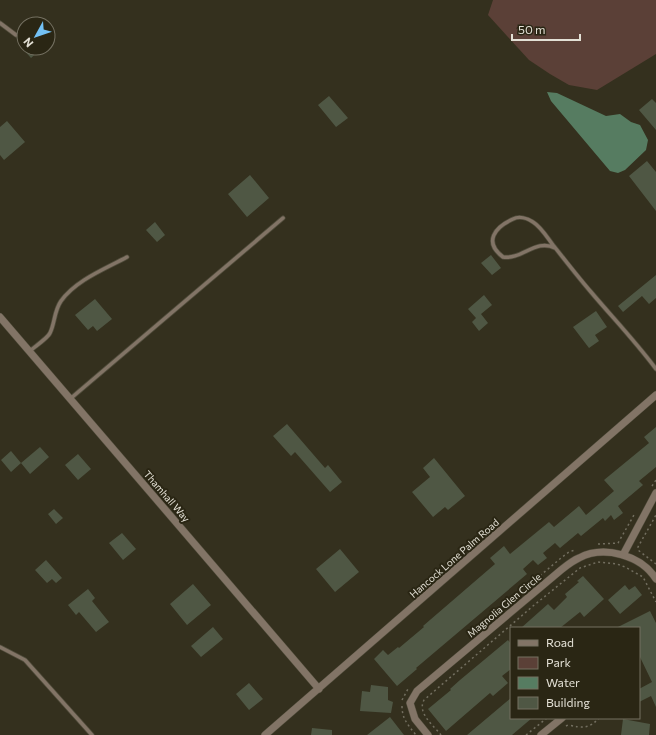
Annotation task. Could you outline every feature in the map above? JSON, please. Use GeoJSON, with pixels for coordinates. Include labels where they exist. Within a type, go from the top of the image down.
{"type":"FeatureCollection","features":[{"type":"Feature","properties":{"kind":"street","name":"Thamhall Way"},"geometry":{"type":"LineString","coordinates":[[0,317],[319,689]]}},
{"type":"Feature","properties":{"kind":"street","name":"Hancock Lone Palm Road"},"geometry":{"type":"LineString","coordinates":[[265,735],[656,395]]}},
{"type":"Feature","properties":{"kind":"street"},"geometry":{"type":"LineString","coordinates":[[624,556],[656,493]]}},
{"type":"Feature","properties":{"kind":"street","name":"Magnolia Glen Circle"},"geometry":{"type":"LineString","coordinates":[[428,735],[415,719],[410,703],[417,691],[560,570],[579,558],[602,552],[637,560],[651,571],[656,579]]}},
{"type":"Feature","properties":{"kind":"street"},"geometry":{"type":"LineString","coordinates":[[541,735],[561,719]]}},
{"type":"Feature","properties":{"kind":"lane"},"geometry":{"type":"LineString","coordinates":[[0,23],[16,35]]}},
{"type":"Feature","properties":{"kind":"lane"},"geometry":{"type":"LineString","coordinates":[[555,248],[547,245],[535,246],[513,257],[503,257],[495,249],[492,243],[492,236],[496,230],[513,219],[521,217],[533,222],[555,248],[656,369]]}},
{"type":"Feature","properties":{"kind":"lane"},"geometry":{"type":"LineString","coordinates":[[70,399],[283,218]]}},
{"type":"Feature","properties":{"kind":"lane"},"geometry":{"type":"LineString","coordinates":[[30,351],[50,334],[56,311],[61,300],[90,277],[127,258]]}},
{"type":"Feature","properties":{"kind":"lane"},"geometry":{"type":"LineString","coordinates":[[0,647],[25,660],[92,735]]}},
{"type":"Feature","properties":{"kind":"path"},"geometry":{"type":"LineString","coordinates":[[656,515],[638,547],[638,550],[656,565]]}},
{"type":"Feature","properties":{"kind":"path"},"geometry":{"type":"LineString","coordinates":[[441,735],[422,712],[421,707],[424,700],[533,606],[580,568],[598,562],[617,564],[625,567],[643,577],[656,602]]}},
{"type":"Feature","properties":{"kind":"path"},"geometry":{"type":"LineString","coordinates":[[526,735],[546,719]]}},
{"type":"Feature","properties":{"kind":"path"},"geometry":{"type":"LineString","coordinates":[[565,727],[568,725],[580,727],[590,726],[598,719]]}},
{"type":"Feature","properties":{"kind":"green space"},"geometry":{"type":"Polygon","coordinates":[[[493,0],[656,0],[656,54],[597,90],[569,85],[529,60],[488,15],[493,0]]]}},
{"type":"Feature","properties":{"kind":"water"},"geometry":{"type":"Polygon","coordinates":[[[547,92],[557,93],[606,116],[620,114],[631,122],[640,125],[648,140],[646,150],[625,170],[618,173],[610,171],[551,101],[547,92]]]}},
{"type":"Feature","properties":{"kind":"building"},"geometry":{"type":"Polygon","coordinates":[[[329,96],[348,118],[336,127],[318,105],[329,96]]]}},
{"type":"Feature","properties":{"kind":"building"},"geometry":{"type":"Polygon","coordinates":[[[652,99],[656,103],[656,130],[639,110],[652,99]]]}},
{"type":"Feature","properties":{"kind":"building"},"geometry":{"type":"Polygon","coordinates":[[[7,121],[25,142],[4,160],[0,155],[0,127],[7,121]]]}},
{"type":"Feature","properties":{"kind":"building"},"geometry":{"type":"Polygon","coordinates":[[[647,161],[656,172],[656,211],[629,176],[647,161]]]}},
{"type":"Feature","properties":{"kind":"building"},"geometry":{"type":"Polygon","coordinates":[[[250,175],[269,198],[247,217],[228,194],[250,175]]]}},
{"type":"Feature","properties":{"kind":"building"},"geometry":{"type":"Polygon","coordinates":[[[155,222],[165,235],[157,242],[146,230],[155,222]]]}},
{"type":"Feature","properties":{"kind":"building"},"geometry":{"type":"Polygon","coordinates":[[[491,255],[501,268],[492,275],[481,263],[491,255]]]}},
{"type":"Feature","properties":{"kind":"building"},"geometry":{"type":"Polygon","coordinates":[[[656,275],[656,298],[649,304],[642,296],[623,312],[618,306],[656,275]]]}},
{"type":"Feature","properties":{"kind":"building"},"geometry":{"type":"Polygon","coordinates":[[[484,295],[492,305],[481,314],[488,323],[479,331],[472,322],[476,318],[468,309],[484,295]]]}},
{"type":"Feature","properties":{"kind":"building"},"geometry":{"type":"Polygon","coordinates":[[[95,299],[112,319],[97,331],[93,326],[88,330],[75,315],[95,299]]]}},
{"type":"Feature","properties":{"kind":"building"},"geometry":{"type":"Polygon","coordinates":[[[596,311],[607,327],[595,335],[599,341],[589,348],[573,327],[596,311]]]}},
{"type":"Feature","properties":{"kind":"building"},"geometry":{"type":"Polygon","coordinates":[[[287,424],[325,468],[328,465],[342,482],[330,492],[295,452],[291,456],[273,436],[287,424]]]}},
{"type":"Feature","properties":{"kind":"building"},"geometry":{"type":"Polygon","coordinates":[[[656,427],[656,467],[639,481],[643,485],[618,506],[623,513],[614,520],[611,515],[605,521],[603,518],[581,536],[578,533],[560,548],[555,543],[543,553],[547,558],[538,565],[533,560],[523,569],[527,574],[416,668],[417,669],[397,686],[374,659],[383,650],[388,655],[398,647],[399,648],[424,627],[423,626],[495,564],[490,558],[504,546],[510,554],[549,522],[554,527],[579,506],[586,515],[614,491],[604,480],[649,443],[644,437],[656,427]]]}},
{"type":"Feature","properties":{"kind":"building"},"geometry":{"type":"Polygon","coordinates":[[[40,447],[49,457],[30,474],[21,463],[40,447]]]}},
{"type":"Feature","properties":{"kind":"building"},"geometry":{"type":"Polygon","coordinates":[[[11,451],[21,463],[11,472],[1,460],[11,451]]]}},
{"type":"Feature","properties":{"kind":"building"},"geometry":{"type":"Polygon","coordinates":[[[78,454],[91,469],[78,480],[65,465],[78,454]]]}},
{"type":"Feature","properties":{"kind":"building"},"geometry":{"type":"Polygon","coordinates":[[[434,458],[465,496],[448,510],[445,507],[433,517],[412,492],[430,477],[423,468],[434,458]]]}},
{"type":"Feature","properties":{"kind":"building"},"geometry":{"type":"Polygon","coordinates":[[[54,509],[63,518],[56,524],[48,514],[54,509]]]}},
{"type":"Feature","properties":{"kind":"building"},"geometry":{"type":"Polygon","coordinates":[[[122,533],[136,549],[123,560],[109,543],[122,533]]]}},
{"type":"Feature","properties":{"kind":"building"},"geometry":{"type":"Polygon","coordinates":[[[340,549],[359,572],[335,592],[316,569],[340,549]]]}},
{"type":"Feature","properties":{"kind":"building"},"geometry":{"type":"Polygon","coordinates":[[[46,560],[62,578],[56,583],[52,579],[47,583],[35,570],[46,560]]]}},
{"type":"Feature","properties":{"kind":"building"},"geometry":{"type":"Polygon","coordinates":[[[583,576],[604,599],[584,617],[580,612],[561,627],[522,627],[548,604],[554,610],[567,597],[565,594],[579,582],[577,581],[583,576]]]}},
{"type":"Feature","properties":{"kind":"building"},"geometry":{"type":"Polygon","coordinates":[[[193,584],[211,605],[187,625],[170,604],[193,584]]]}},
{"type":"Feature","properties":{"kind":"building"},"geometry":{"type":"Polygon","coordinates":[[[625,585],[629,590],[635,586],[642,595],[620,614],[608,600],[625,585]]]}},
{"type":"Feature","properties":{"kind":"building"},"geometry":{"type":"Polygon","coordinates":[[[88,589],[95,598],[92,601],[109,622],[96,632],[79,612],[76,615],[68,605],[88,589]]]}},
{"type":"Feature","properties":{"kind":"building"},"geometry":{"type":"Polygon","coordinates":[[[650,611],[656,623],[656,707],[651,696],[640,702],[640,688],[652,682],[640,657],[640,627],[618,627],[650,611]]]}},
{"type":"Feature","properties":{"kind":"building"},"geometry":{"type":"Polygon","coordinates":[[[213,627],[223,639],[201,657],[191,646],[213,627]]]}},
{"type":"Feature","properties":{"kind":"building"},"geometry":{"type":"Polygon","coordinates":[[[508,640],[510,643],[510,670],[502,676],[508,683],[493,696],[490,693],[446,731],[428,709],[451,690],[450,689],[508,640]]]}},
{"type":"Feature","properties":{"kind":"building"},"geometry":{"type":"Polygon","coordinates":[[[249,683],[263,699],[249,710],[236,694],[249,683]]]}},
{"type":"Feature","properties":{"kind":"building"},"geometry":{"type":"Polygon","coordinates":[[[371,685],[388,687],[388,700],[393,702],[391,713],[360,711],[362,691],[370,692],[371,685]]]}},
{"type":"Feature","properties":{"kind":"building"},"geometry":{"type":"Polygon","coordinates":[[[510,699],[510,719],[531,719],[512,735],[467,735],[510,699]]]}},
{"type":"Feature","properties":{"kind":"building"},"geometry":{"type":"Polygon","coordinates":[[[390,717],[404,735],[367,735],[390,717]]]}},
{"type":"Feature","properties":{"kind":"building"},"geometry":{"type":"Polygon","coordinates":[[[623,719],[650,724],[649,735],[621,735],[623,719]]]}},
{"type":"Feature","properties":{"kind":"building"},"geometry":{"type":"Polygon","coordinates":[[[312,728],[332,730],[332,735],[311,735],[312,728]]]}}]}
